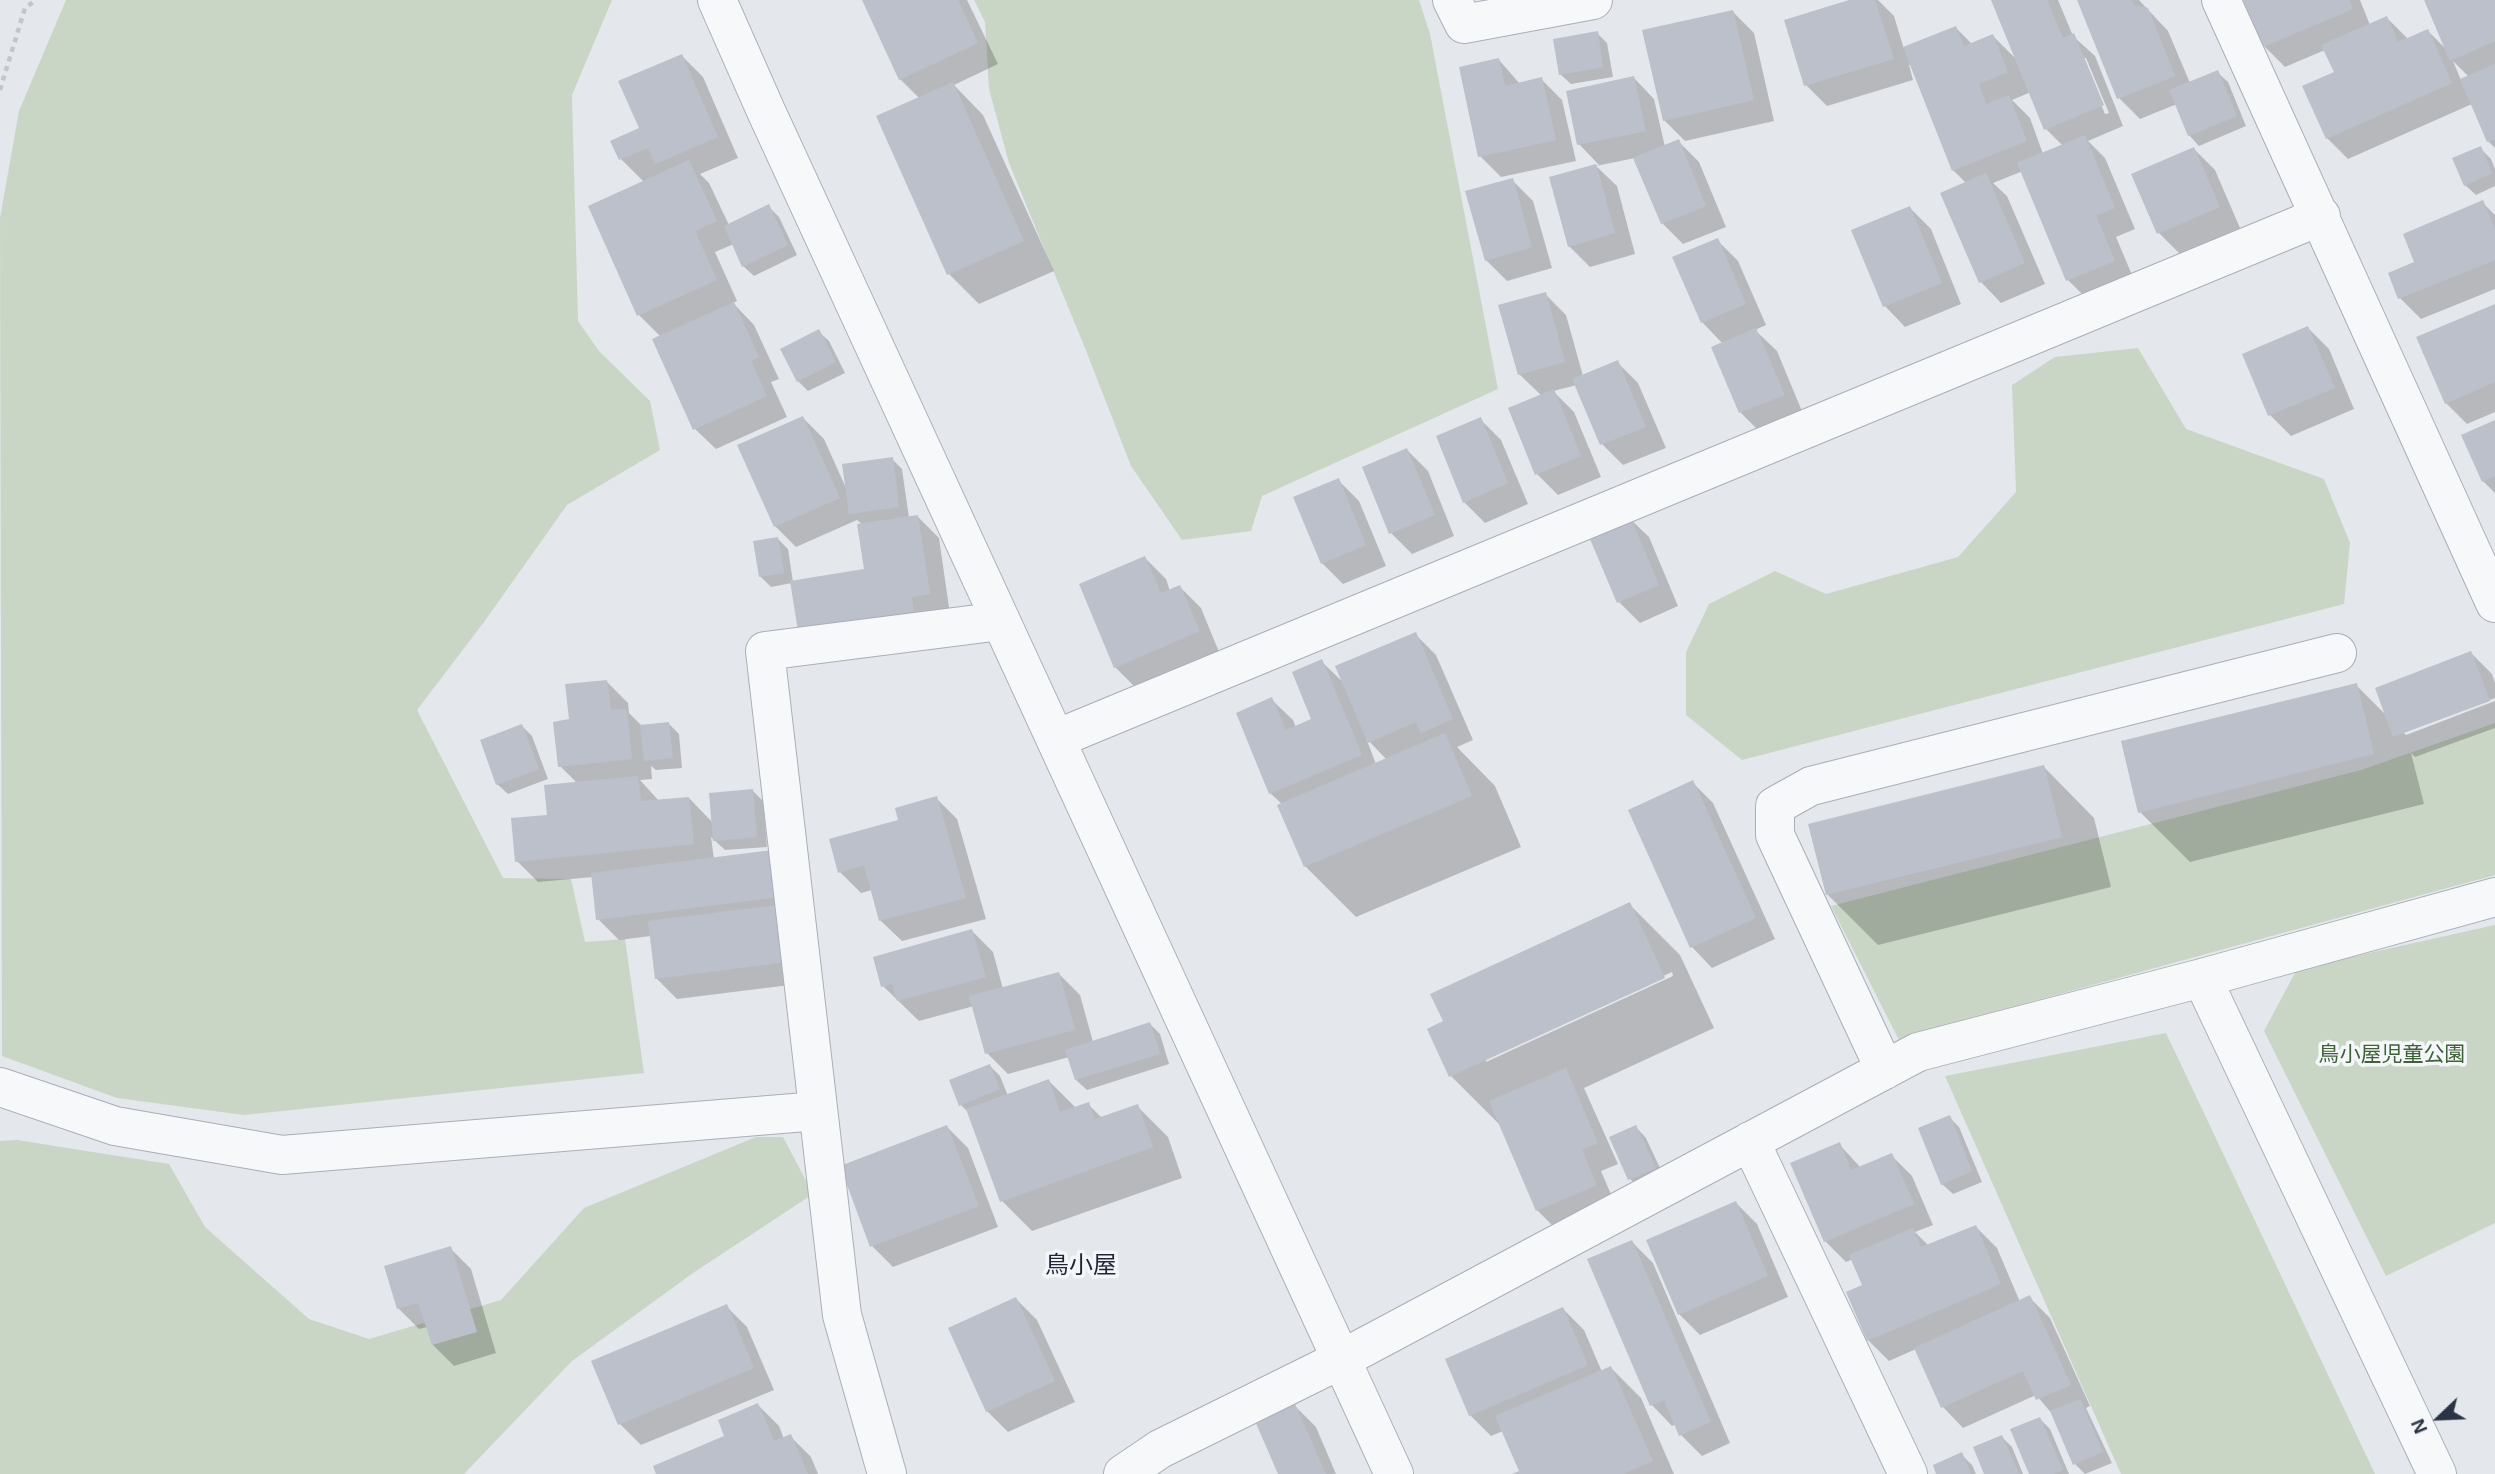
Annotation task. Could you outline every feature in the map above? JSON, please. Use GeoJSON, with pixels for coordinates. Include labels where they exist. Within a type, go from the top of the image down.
{"type":"FeatureCollection","features":[{"type":"Feature","properties":{"kind":"street"},"geometry":{"type":"LineString","coordinates":[[717,0],[765,111],[1394,1474]]}},
{"type":"Feature","properties":{"kind":"street"},"geometry":{"type":"LineString","coordinates":[[1452,0],[1464,24],[1593,0]]}},
{"type":"Feature","properties":{"kind":"street"},"geometry":{"type":"LineString","coordinates":[[2221,0],[2495,603]]}},
{"type":"Feature","properties":{"kind":"street"},"geometry":{"type":"LineString","coordinates":[[1056,739],[2321,216]]}},
{"type":"Feature","properties":{"kind":"street"},"geometry":{"type":"LineString","coordinates":[[887,1474],[842,1315],[765,651],[1001,621]]}},
{"type":"Feature","properties":{"kind":"street"},"geometry":{"type":"LineString","coordinates":[[1885,1069],[1775,835],[1775,806],[1811,786],[2337,653]]}},
{"type":"Feature","properties":{"kind":"street"},"geometry":{"type":"LineString","coordinates":[[1123,1474],[1160,1449],[1340,1360],[1918,1052],[2202,978],[2495,897]]}},
{"type":"Feature","properties":{"kind":"street"},"geometry":{"type":"LineString","coordinates":[[2202,978],[2437,1474]]}},
{"type":"Feature","properties":{"kind":"street"},"geometry":{"type":"LineString","coordinates":[[0,1087],[116,1126],[282,1154],[818,1111]]}},
{"type":"Feature","properties":{"kind":"street"},"geometry":{"type":"LineString","coordinates":[[1750,1142],[1908,1474]]}},
{"type":"Feature","properties":{"kind":"path"},"geometry":{"type":"LineString","coordinates":[[0,90],[26,8],[36,0]]}},
{"type":"Feature","properties":{"kind":"green space"},"geometry":{"type":"Polygon","coordinates":[[[66,0],[612,0],[572,95],[578,321],[599,351],[650,401],[660,450],[567,505],[484,622],[417,710],[503,878],[571,879],[585,942],[625,939],[644,1073],[244,1115],[117,1098],[2,1056],[0,218],[19,111],[66,0]]]}},
{"type":"Feature","properties":{"kind":"green space"},"geometry":{"type":"Polygon","coordinates":[[[974,0],[1419,0],[1430,34],[1498,389],[1262,496],[1251,531],[1182,540],[1131,466],[1009,163],[989,89],[985,22],[974,0]]]}},
{"type":"Feature","properties":{"kind":"green space"},"geometry":{"type":"Polygon","coordinates":[[[2138,348],[2186,429],[2324,479],[2350,543],[2344,604],[1742,760],[1686,715],[1686,652],[1709,604],[1775,571],[1826,594],[1958,557],[2016,492],[2012,385],[2055,357],[2138,348]]]}},
{"type":"Feature","properties":{"kind":"green space"},"geometry":{"type":"Polygon","coordinates":[[[2495,723],[2495,875],[1928,1030],[1900,1042],[1831,906],[2361,770],[2495,723]]]}},
{"type":"Feature","properties":{"kind":"green space","name":"鳥小屋児童公園"},"geometry":{"type":"Polygon","coordinates":[[[2495,925],[2495,1223],[2386,1276],[2264,1031],[2297,969],[2495,925]]]}},
{"type":"Feature","properties":{"kind":"green space"},"geometry":{"type":"Polygon","coordinates":[[[2166,1033],[2375,1474],[2121,1474],[1945,1076],[2166,1033]]]}},
{"type":"Feature","properties":{"kind":"green space"},"geometry":{"type":"Polygon","coordinates":[[[756,1137],[783,1137],[813,1194],[693,1273],[572,1361],[464,1474],[0,1474],[0,1141],[17,1140],[169,1164],[205,1227],[309,1319],[369,1339],[501,1300],[584,1208],[756,1137]]]}},
{"type":"Feature","properties":{"kind":"building"},"geometry":{"type":"Polygon","coordinates":[[[862,0],[958,0],[978,43],[899,80],[862,0]]]}},
{"type":"Feature","properties":{"kind":"building"},"geometry":{"type":"Polygon","coordinates":[[[1849,0],[1875,0],[1894,59],[1804,86],[1784,20],[1849,0]]]}},
{"type":"Feature","properties":{"kind":"building"},"geometry":{"type":"Polygon","coordinates":[[[1991,0],[2047,0],[2063,38],[2074,33],[2104,105],[2044,130],[1991,0]]]}},
{"type":"Feature","properties":{"kind":"building"},"geometry":{"type":"Polygon","coordinates":[[[2077,0],[2132,0],[2134,5],[2148,8],[2175,76],[2117,99],[2077,0]]]}},
{"type":"Feature","properties":{"kind":"building"},"geometry":{"type":"Polygon","coordinates":[[[2243,0],[2349,0],[2353,9],[2263,47],[2243,0]]]}},
{"type":"Feature","properties":{"kind":"building"},"geometry":{"type":"Polygon","coordinates":[[[2424,0],[2495,0],[2495,41],[2450,61],[2424,0]]]}},
{"type":"Feature","properties":{"kind":"building"},"geometry":{"type":"Polygon","coordinates":[[[1733,10],[1754,100],[1663,121],[1642,30],[1733,10]]]}},
{"type":"Feature","properties":{"kind":"building"},"geometry":{"type":"Polygon","coordinates":[[[2387,16],[2398,42],[2428,29],[2452,83],[2326,139],[2302,86],[2334,72],[2321,45],[2387,16]]]}},
{"type":"Feature","properties":{"kind":"building"},"geometry":{"type":"Polygon","coordinates":[[[1956,26],[1964,46],[1993,34],[2008,72],[1979,84],[1986,104],[2009,95],[2027,141],[1952,171],[1903,47],[1956,26]]]}},
{"type":"Feature","properties":{"kind":"building"},"geometry":{"type":"Polygon","coordinates":[[[1598,31],[1603,67],[1559,75],[1553,39],[1598,31]]]}},
{"type":"Feature","properties":{"kind":"building"},"geometry":{"type":"Polygon","coordinates":[[[682,54],[718,137],[655,164],[648,148],[619,160],[610,141],[639,128],[618,81],[682,54]]]}},
{"type":"Feature","properties":{"kind":"building"},"geometry":{"type":"Polygon","coordinates":[[[1499,58],[1505,86],[1542,77],[1556,140],[1478,157],[1459,67],[1499,58]]]}},
{"type":"Feature","properties":{"kind":"building"},"geometry":{"type":"Polygon","coordinates":[[[2495,64],[2495,139],[2487,142],[2460,79],[2495,64]]]}},
{"type":"Feature","properties":{"kind":"building"},"geometry":{"type":"Polygon","coordinates":[[[2218,70],[2237,116],[2188,136],[2169,90],[2218,70]]]}},
{"type":"Feature","properties":{"kind":"building"},"geometry":{"type":"Polygon","coordinates":[[[1634,76],[1646,131],[1577,145],[1566,91],[1634,76]]]}},
{"type":"Feature","properties":{"kind":"building"},"geometry":{"type":"Polygon","coordinates":[[[953,82],[1024,241],[947,275],[876,116],[953,82]]]}},
{"type":"Feature","properties":{"kind":"building"},"geometry":{"type":"Polygon","coordinates":[[[2085,135],[2115,208],[2096,216],[2115,261],[2066,281],[2017,163],[2085,135]]]}},
{"type":"Feature","properties":{"kind":"building"},"geometry":{"type":"Polygon","coordinates":[[[1679,139],[1706,206],[1661,224],[1633,158],[1679,139]]]}},
{"type":"Feature","properties":{"kind":"building"},"geometry":{"type":"Polygon","coordinates":[[[2481,146],[2492,173],[2464,186],[2452,158],[2481,146]]]}},
{"type":"Feature","properties":{"kind":"building"},"geometry":{"type":"Polygon","coordinates":[[[2194,147],[2220,207],[2157,234],[2131,174],[2194,147]]]}},
{"type":"Feature","properties":{"kind":"building"},"geometry":{"type":"Polygon","coordinates":[[[689,160],[717,221],[695,231],[717,280],[637,316],[588,206],[689,160]]]}},
{"type":"Feature","properties":{"kind":"building"},"geometry":{"type":"Polygon","coordinates":[[[1596,164],[1615,233],[1568,247],[1549,177],[1596,164]]]}},
{"type":"Feature","properties":{"kind":"building"},"geometry":{"type":"Polygon","coordinates":[[[1986,173],[2025,263],[1979,283],[1940,193],[1986,173]]]}},
{"type":"Feature","properties":{"kind":"building"},"geometry":{"type":"Polygon","coordinates":[[[1513,178],[1532,247],[1485,261],[1465,191],[1513,178]]]}},
{"type":"Feature","properties":{"kind":"building"},"geometry":{"type":"Polygon","coordinates":[[[2483,200],[2495,229],[2495,260],[2398,299],[2388,273],[2414,262],[2403,234],[2483,200]]]}},
{"type":"Feature","properties":{"kind":"building"},"geometry":{"type":"Polygon","coordinates":[[[769,204],[788,245],[742,267],[724,226],[769,204]]]}},
{"type":"Feature","properties":{"kind":"building"},"geometry":{"type":"Polygon","coordinates":[[[1910,206],[1942,283],[1883,307],[1851,230],[1910,206]]]}},
{"type":"Feature","properties":{"kind":"building"},"geometry":{"type":"Polygon","coordinates":[[[1718,238],[1746,304],[1701,323],[1672,257],[1718,238]]]}},
{"type":"Feature","properties":{"kind":"building"},"geometry":{"type":"Polygon","coordinates":[[[1546,292],[1565,362],[1518,375],[1498,305],[1546,292]]]}},
{"type":"Feature","properties":{"kind":"building"},"geometry":{"type":"Polygon","coordinates":[[[734,302],[759,357],[751,361],[767,396],[693,430],[652,339],[734,302]]]}},
{"type":"Feature","properties":{"kind":"building"},"geometry":{"type":"Polygon","coordinates":[[[2495,304],[2495,382],[2445,404],[2416,337],[2495,304]]]}},
{"type":"Feature","properties":{"kind":"building"},"geometry":{"type":"Polygon","coordinates":[[[2308,326],[2335,388],[2268,416],[2242,354],[2308,326]]]}},
{"type":"Feature","properties":{"kind":"building"},"geometry":{"type":"Polygon","coordinates":[[[1756,328],[1785,395],[1739,413],[1711,347],[1756,328]]]}},
{"type":"Feature","properties":{"kind":"building"},"geometry":{"type":"Polygon","coordinates":[[[819,329],[836,362],[797,382],[780,349],[819,329]]]}},
{"type":"Feature","properties":{"kind":"building"},"geometry":{"type":"Polygon","coordinates":[[[1618,360],[1646,427],[1600,445],[1572,379],[1618,360]]]}},
{"type":"Feature","properties":{"kind":"building"},"geometry":{"type":"Polygon","coordinates":[[[1554,389],[1581,456],[1535,475],[1508,408],[1554,389]]]}},
{"type":"Feature","properties":{"kind":"building"},"geometry":{"type":"Polygon","coordinates":[[[803,416],[840,498],[774,527],[737,445],[803,416]]]}},
{"type":"Feature","properties":{"kind":"building"},"geometry":{"type":"Polygon","coordinates":[[[1481,417],[1508,483],[1463,503],[1436,436],[1481,417]]]}},
{"type":"Feature","properties":{"kind":"building"},"geometry":{"type":"Polygon","coordinates":[[[2495,420],[2495,476],[2482,482],[2461,435],[2495,420]]]}},
{"type":"Feature","properties":{"kind":"building"},"geometry":{"type":"Polygon","coordinates":[[[1407,448],[1435,515],[1389,534],[1362,467],[1407,448]]]}},
{"type":"Feature","properties":{"kind":"building"},"geometry":{"type":"Polygon","coordinates":[[[893,457],[899,507],[849,514],[842,464],[893,457]]]}},
{"type":"Feature","properties":{"kind":"building"},"geometry":{"type":"Polygon","coordinates":[[[1339,478],[1366,545],[1321,564],[1293,497],[1339,478]]]}},
{"type":"Feature","properties":{"kind":"building"},"geometry":{"type":"Polygon","coordinates":[[[1629,514],[1659,585],[1617,603],[1587,532],[1629,514]]]}},
{"type":"Feature","properties":{"kind":"building"},"geometry":{"type":"Polygon","coordinates":[[[918,515],[930,594],[912,597],[914,614],[798,631],[790,581],[864,569],[857,524],[918,515]]]}},
{"type":"Feature","properties":{"kind":"building"},"geometry":{"type":"Polygon","coordinates":[[[778,537],[784,573],[759,577],[753,541],[778,537]]]}},
{"type":"Feature","properties":{"kind":"building"},"geometry":{"type":"Polygon","coordinates":[[[1145,556],[1161,593],[1180,585],[1200,631],[1114,668],[1079,584],[1145,556]]]}},
{"type":"Feature","properties":{"kind":"building"},"geometry":{"type":"Polygon","coordinates":[[[1416,632],[1453,719],[1421,733],[1416,722],[1368,743],[1335,666],[1416,632]]]}},
{"type":"Feature","properties":{"kind":"building"},"geometry":{"type":"Polygon","coordinates":[[[2471,651],[2490,701],[2393,737],[2375,688],[2471,651]]]}},
{"type":"Feature","properties":{"kind":"building"},"geometry":{"type":"Polygon","coordinates":[[[1322,659],[1362,755],[1269,794],[1236,713],[1272,697],[1286,730],[1311,719],[1292,672],[1322,659]]]}},
{"type":"Feature","properties":{"kind":"building"},"geometry":{"type":"Polygon","coordinates":[[[607,680],[611,710],[627,709],[632,759],[558,767],[553,722],[569,719],[565,684],[607,680]]]}},
{"type":"Feature","properties":{"kind":"building"},"geometry":{"type":"Polygon","coordinates":[[[2357,683],[2374,754],[2138,813],[2121,741],[2357,683]]]}},
{"type":"Feature","properties":{"kind":"building"},"geometry":{"type":"Polygon","coordinates":[[[669,722],[673,758],[644,761],[640,725],[669,722]]]}},
{"type":"Feature","properties":{"kind":"building"},"geometry":{"type":"Polygon","coordinates":[[[522,724],[539,769],[496,785],[480,740],[522,724]]]}},
{"type":"Feature","properties":{"kind":"building"},"geometry":{"type":"Polygon","coordinates":[[[1445,733],[1472,796],[1304,867],[1277,805],[1445,733]]]}},
{"type":"Feature","properties":{"kind":"building"},"geometry":{"type":"Polygon","coordinates":[[[2044,765],[2062,837],[1826,895],[1808,824],[2044,765]]]}},
{"type":"Feature","properties":{"kind":"building"},"geometry":{"type":"Polygon","coordinates":[[[638,776],[641,801],[689,797],[694,844],[515,862],[511,818],[547,815],[544,785],[638,776]]]}},
{"type":"Feature","properties":{"kind":"building"},"geometry":{"type":"Polygon","coordinates":[[[1693,780],[1756,918],[1690,948],[1628,810],[1693,780]]]}},
{"type":"Feature","properties":{"kind":"building"},"geometry":{"type":"Polygon","coordinates":[[[753,789],[757,837],[713,841],[709,793],[753,789]]]}},
{"type":"Feature","properties":{"kind":"building"},"geometry":{"type":"Polygon","coordinates":[[[937,796],[966,898],[879,921],[864,865],[838,873],[829,839],[898,820],[895,808],[937,796]]]}},
{"type":"Feature","properties":{"kind":"building"},"geometry":{"type":"Polygon","coordinates":[[[772,850],[779,897],[596,920],[591,873],[772,850]]]}},
{"type":"Feature","properties":{"kind":"building"},"geometry":{"type":"Polygon","coordinates":[[[1630,902],[1665,978],[1449,1077],[1427,1029],[1443,1021],[1430,994],[1630,902]]]}},
{"type":"Feature","properties":{"kind":"building"},"geometry":{"type":"Polygon","coordinates":[[[778,905],[786,962],[655,979],[648,921],[778,905]]]}},
{"type":"Feature","properties":{"kind":"building"},"geometry":{"type":"Polygon","coordinates":[[[972,929],[986,977],[897,1001],[892,984],[881,987],[873,957],[972,929]]]}},
{"type":"Feature","properties":{"kind":"building"},"geometry":{"type":"Polygon","coordinates":[[[1059,972],[1075,1030],[985,1054],[969,996],[1059,972]]]}},
{"type":"Feature","properties":{"kind":"building"},"geometry":{"type":"Polygon","coordinates":[[[1150,1022],[1160,1054],[1075,1080],[1065,1050],[1150,1022]]]}},
{"type":"Feature","properties":{"kind":"building"},"geometry":{"type":"Polygon","coordinates":[[[990,1064],[1000,1089],[959,1106],[949,1080],[990,1064]]]}},
{"type":"Feature","properties":{"kind":"building"},"geometry":{"type":"Polygon","coordinates":[[[1566,1068],[1598,1143],[1582,1150],[1597,1185],[1536,1211],[1489,1101],[1566,1068]]]}},
{"type":"Feature","properties":{"kind":"building"},"geometry":{"type":"Polygon","coordinates":[[[1049,1079],[1060,1112],[1089,1102],[1095,1119],[1138,1104],[1153,1147],[1000,1202],[966,1109],[1049,1079]]]}},
{"type":"Feature","properties":{"kind":"building"},"geometry":{"type":"Polygon","coordinates":[[[1950,1115],[1972,1171],[1941,1185],[1918,1128],[1950,1115]]]}},
{"type":"Feature","properties":{"kind":"building"},"geometry":{"type":"Polygon","coordinates":[[[947,1125],[979,1206],[870,1247],[840,1166],[947,1125]]]}},
{"type":"Feature","properties":{"kind":"building"},"geometry":{"type":"Polygon","coordinates":[[[1636,1125],[1656,1168],[1628,1180],[1609,1137],[1636,1125]]]}},
{"type":"Feature","properties":{"kind":"building"},"geometry":{"type":"Polygon","coordinates":[[[1840,1142],[1851,1170],[1892,1153],[1914,1204],[1824,1242],[1790,1163],[1840,1142]]]}},
{"type":"Feature","properties":{"kind":"building"},"geometry":{"type":"Polygon","coordinates":[[[1736,1201],[1768,1276],[1678,1315],[1646,1240],[1736,1201]]]}},
{"type":"Feature","properties":{"kind":"building"},"geometry":{"type":"Polygon","coordinates":[[[1976,1225],[2001,1284],[1867,1341],[1846,1292],[1862,1285],[1849,1255],[1913,1228],[1921,1247],[1976,1225]]]}},
{"type":"Feature","properties":{"kind":"building"},"geometry":{"type":"Polygon","coordinates":[[[1632,1240],[1711,1422],[1679,1436],[1664,1400],[1650,1406],[1587,1259],[1632,1240]]]}},
{"type":"Feature","properties":{"kind":"building"},"geometry":{"type":"Polygon","coordinates":[[[451,1246],[477,1332],[432,1345],[418,1303],[397,1309],[384,1266],[451,1246]]]}},
{"type":"Feature","properties":{"kind":"building"},"geometry":{"type":"Polygon","coordinates":[[[2030,1295],[2071,1385],[2036,1400],[2023,1371],[1941,1408],[1914,1348],[2030,1295]]]}},
{"type":"Feature","properties":{"kind":"building"},"geometry":{"type":"Polygon","coordinates":[[[1016,1297],[1055,1381],[986,1412],[948,1328],[1016,1297]]]}},
{"type":"Feature","properties":{"kind":"building"},"geometry":{"type":"Polygon","coordinates":[[[727,1304],[754,1368],[618,1425],[591,1361],[727,1304]]]}},
{"type":"Feature","properties":{"kind":"building"},"geometry":{"type":"Polygon","coordinates":[[[1563,1307],[1588,1365],[1469,1416],[1445,1359],[1563,1307]]]}},
{"type":"Feature","properties":{"kind":"building"},"geometry":{"type":"Polygon","coordinates":[[[1611,1366],[1653,1461],[1623,1474],[1512,1474],[1519,1471],[1495,1416],[1611,1366]]]}},
{"type":"Feature","properties":{"kind":"building"},"geometry":{"type":"Polygon","coordinates":[[[2080,1399],[2103,1452],[2073,1465],[2050,1411],[2080,1399]]]}},
{"type":"Feature","properties":{"kind":"building"},"geometry":{"type":"Polygon","coordinates":[[[758,1403],[774,1441],[791,1434],[808,1474],[656,1474],[653,1466],[724,1436],[718,1420],[758,1403]]]}},
{"type":"Feature","properties":{"kind":"building"},"geometry":{"type":"Polygon","coordinates":[[[1295,1404],[1326,1474],[1278,1474],[1255,1421],[1295,1404]]]}},
{"type":"Feature","properties":{"kind":"building"},"geometry":{"type":"Polygon","coordinates":[[[2040,1417],[2063,1470],[2054,1474],[2029,1474],[2010,1429],[2040,1417]]]}},
{"type":"Feature","properties":{"kind":"building"},"geometry":{"type":"Polygon","coordinates":[[[2002,1435],[2019,1474],[1984,1474],[1973,1447],[2002,1435]]]}},
{"type":"Feature","properties":{"kind":"building"},"geometry":{"type":"Polygon","coordinates":[[[1962,1452],[1971,1474],[1936,1474],[1933,1465],[1962,1452]]]}},
{"type":"Feature","properties":{"kind":"district","name":"鳥小屋"},"geometry":{"type":"Point","coordinates":[1081,1266]}}]}
